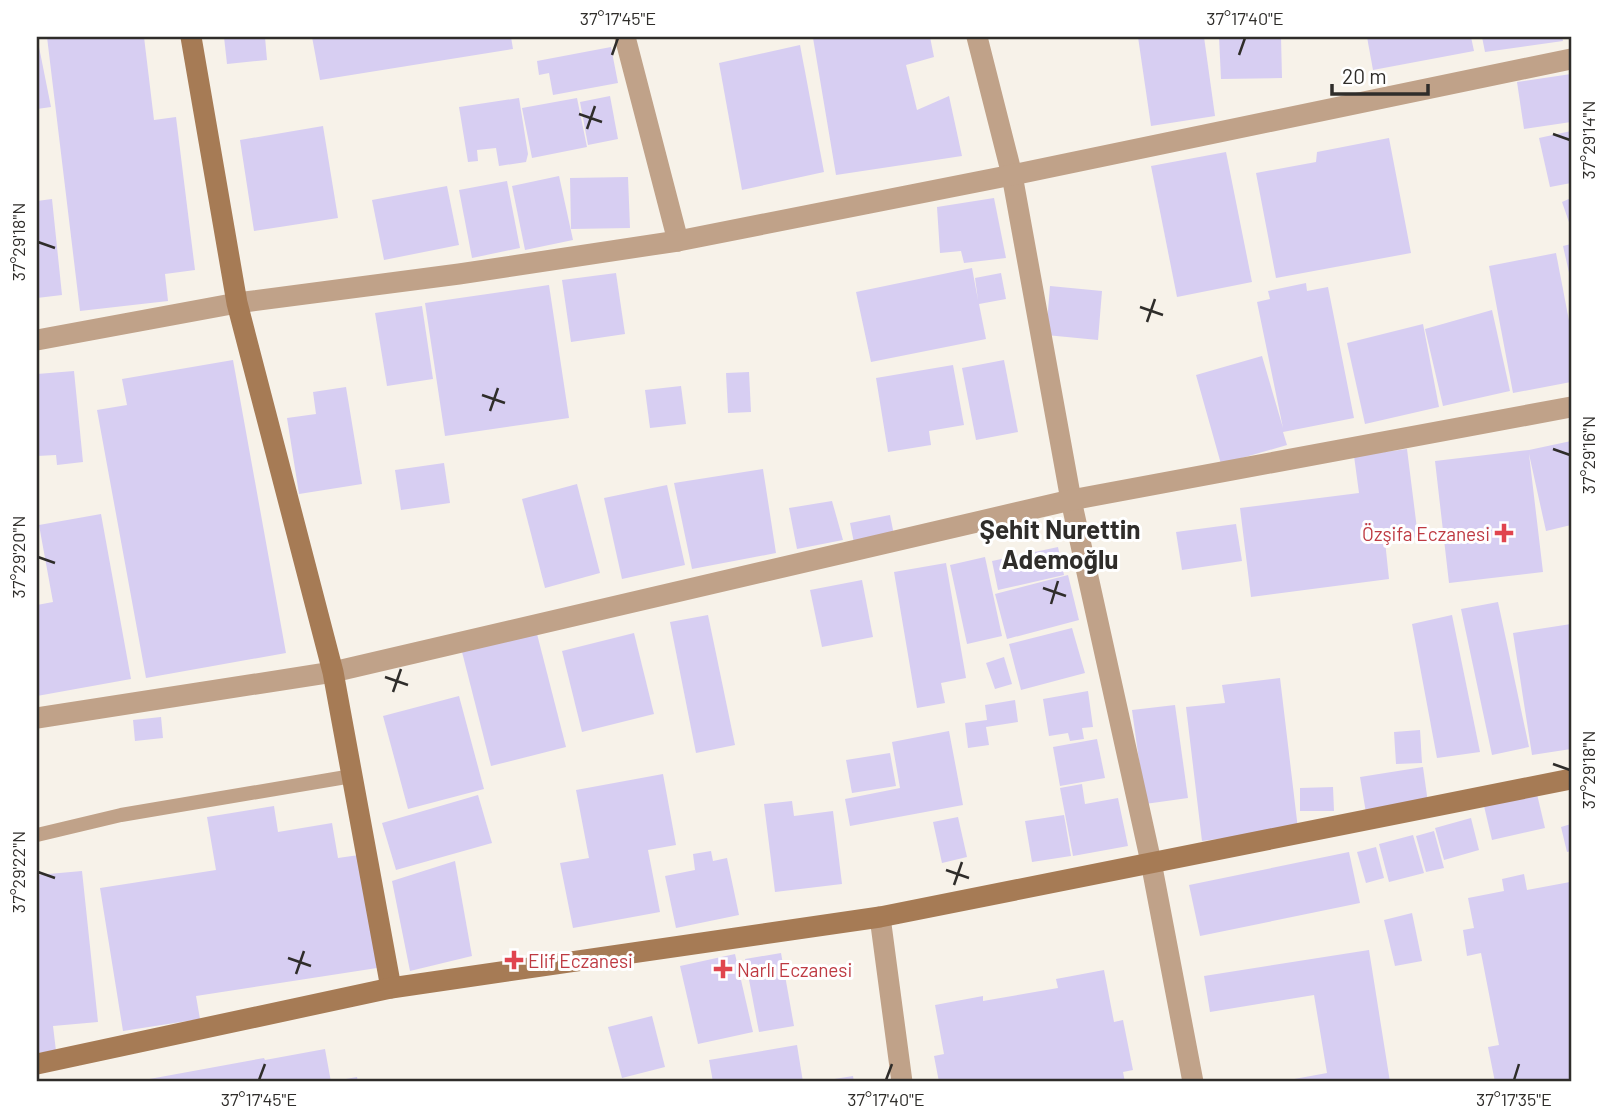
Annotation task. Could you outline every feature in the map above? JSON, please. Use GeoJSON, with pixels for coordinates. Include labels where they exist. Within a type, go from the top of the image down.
{"type":"FeatureCollection","features":[{"type":"Feature","properties":{"kind":"street"},"geometry":{"type":"LineString","coordinates":[[191,37],[237,303],[333,672],[391,988]]}},
{"type":"Feature","properties":{"kind":"street"},"geometry":{"type":"LineString","coordinates":[[625,37],[678,241]]}},
{"type":"Feature","properties":{"kind":"street"},"geometry":{"type":"LineString","coordinates":[[977,37],[1012,175],[1071,500],[1151,862],[1192,1082]]}},
{"type":"Feature","properties":{"kind":"street"},"geometry":{"type":"LineString","coordinates":[[37,340],[237,303],[459,274],[678,241],[1571,59]]}},
{"type":"Feature","properties":{"kind":"street"},"geometry":{"type":"LineString","coordinates":[[37,718],[333,672],[1071,500],[1571,407]]}},
{"type":"Feature","properties":{"kind":"street"},"geometry":{"type":"LineString","coordinates":[[37,1063],[391,988],[880,917],[1571,779]]}},
{"type":"Feature","properties":{"kind":"street"},"geometry":{"type":"LineString","coordinates":[[880,917],[902,1082]]}},
{"type":"Feature","properties":{"kind":"lane"},"geometry":{"type":"LineString","coordinates":[[37,835],[121,814],[352,776]]}},
{"type":"Feature","properties":{"kind":"building"},"geometry":{"type":"Polygon","coordinates":[[[37,37],[51,107],[37,109],[37,37]]]}},
{"type":"Feature","properties":{"kind":"building"},"geometry":{"type":"Polygon","coordinates":[[[47,37],[144,37],[154,120],[176,117],[195,270],[165,274],[168,301],[80,311],[47,37]]]}},
{"type":"Feature","properties":{"kind":"building"},"geometry":{"type":"Polygon","coordinates":[[[224,37],[265,37],[267,60],[227,64],[224,37]]]}},
{"type":"Feature","properties":{"kind":"building"},"geometry":{"type":"Polygon","coordinates":[[[312,37],[511,37],[513,49],[320,80],[312,37]]]}},
{"type":"Feature","properties":{"kind":"building"},"geometry":{"type":"Polygon","coordinates":[[[930,37],[934,57],[906,65],[917,110],[949,96],[962,156],[836,175],[813,38],[930,37]]]}},
{"type":"Feature","properties":{"kind":"building"},"geometry":{"type":"Polygon","coordinates":[[[1138,37],[1204,37],[1215,116],[1151,126],[1138,37]]]}},
{"type":"Feature","properties":{"kind":"building"},"geometry":{"type":"Polygon","coordinates":[[[1219,37],[1281,37],[1282,78],[1221,79],[1219,37]]]}},
{"type":"Feature","properties":{"kind":"building"},"geometry":{"type":"Polygon","coordinates":[[[1367,37],[1471,37],[1474,51],[1373,70],[1367,37]]]}},
{"type":"Feature","properties":{"kind":"building"},"geometry":{"type":"Polygon","coordinates":[[[1482,37],[1562,37],[1563,41],[1485,52],[1482,37]]]}},
{"type":"Feature","properties":{"kind":"building"},"geometry":{"type":"Polygon","coordinates":[[[800,45],[824,172],[742,190],[719,63],[800,45]]]}},
{"type":"Feature","properties":{"kind":"building"},"geometry":{"type":"Polygon","coordinates":[[[611,47],[618,83],[553,95],[549,73],[539,75],[537,61],[611,47]]]}},
{"type":"Feature","properties":{"kind":"building"},"geometry":{"type":"Polygon","coordinates":[[[1571,74],[1571,122],[1524,129],[1517,82],[1571,74]]]}},
{"type":"Feature","properties":{"kind":"building"},"geometry":{"type":"Polygon","coordinates":[[[610,96],[618,139],[588,145],[580,102],[610,96]]]}},
{"type":"Feature","properties":{"kind":"building"},"geometry":{"type":"Polygon","coordinates":[[[519,98],[528,154],[526,162],[499,166],[496,148],[477,150],[478,161],[468,162],[459,107],[519,98]]]}},
{"type":"Feature","properties":{"kind":"building"},"geometry":{"type":"Polygon","coordinates":[[[577,98],[587,147],[532,158],[522,108],[577,98]]]}},
{"type":"Feature","properties":{"kind":"building"},"geometry":{"type":"Polygon","coordinates":[[[323,126],[338,218],[254,231],[240,140],[323,126]]]}},
{"type":"Feature","properties":{"kind":"building"},"geometry":{"type":"Polygon","coordinates":[[[1571,131],[1571,183],[1550,187],[1539,138],[1571,131]]]}},
{"type":"Feature","properties":{"kind":"building"},"geometry":{"type":"Polygon","coordinates":[[[1389,138],[1411,253],[1276,278],[1256,173],[1316,162],[1317,152],[1389,138]]]}},
{"type":"Feature","properties":{"kind":"building"},"geometry":{"type":"Polygon","coordinates":[[[1226,152],[1252,282],[1177,297],[1151,166],[1226,152]]]}},
{"type":"Feature","properties":{"kind":"building"},"geometry":{"type":"Polygon","coordinates":[[[559,176],[573,240],[525,250],[512,186],[559,176]]]}},
{"type":"Feature","properties":{"kind":"building"},"geometry":{"type":"Polygon","coordinates":[[[628,177],[630,228],[571,229],[570,178],[628,177]]]}},
{"type":"Feature","properties":{"kind":"building"},"geometry":{"type":"Polygon","coordinates":[[[507,181],[520,248],[472,258],[459,190],[507,181]]]}},
{"type":"Feature","properties":{"kind":"building"},"geometry":{"type":"Polygon","coordinates":[[[447,186],[459,245],[384,260],[372,200],[447,186]]]}},
{"type":"Feature","properties":{"kind":"building"},"geometry":{"type":"Polygon","coordinates":[[[994,198],[1006,258],[964,263],[961,251],[940,253],[937,207],[994,198]]]}},
{"type":"Feature","properties":{"kind":"building"},"geometry":{"type":"Polygon","coordinates":[[[1571,198],[1571,228],[1562,202],[1571,198]]]}},
{"type":"Feature","properties":{"kind":"building"},"geometry":{"type":"Polygon","coordinates":[[[52,199],[62,295],[37,298],[37,201],[52,199]]]}},
{"type":"Feature","properties":{"kind":"building"},"geometry":{"type":"Polygon","coordinates":[[[1571,244],[1571,277],[1570,277],[1563,246],[1571,244]]]}},
{"type":"Feature","properties":{"kind":"building"},"geometry":{"type":"Polygon","coordinates":[[[1556,253],[1571,331],[1571,382],[1513,393],[1489,266],[1556,253]]]}},
{"type":"Feature","properties":{"kind":"building"},"geometry":{"type":"Polygon","coordinates":[[[972,268],[978,300],[975,278],[1001,273],[1006,299],[979,304],[986,339],[871,362],[856,292],[972,268]]]}},
{"type":"Feature","properties":{"kind":"building"},"geometry":{"type":"Polygon","coordinates":[[[616,273],[625,334],[571,342],[562,280],[616,273]]]}},
{"type":"Feature","properties":{"kind":"building"},"geometry":{"type":"Polygon","coordinates":[[[1306,283],[1307,291],[1328,287],[1354,418],[1283,432],[1287,445],[1221,464],[1196,375],[1262,356],[1283,428],[1257,302],[1270,299],[1268,291],[1306,283]]]}},
{"type":"Feature","properties":{"kind":"building"},"geometry":{"type":"Polygon","coordinates":[[[549,285],[569,418],[445,436],[425,303],[549,285]]]}},
{"type":"Feature","properties":{"kind":"building"},"geometry":{"type":"Polygon","coordinates":[[[1050,286],[1102,291],[1098,340],[1046,335],[1050,286]]]}},
{"type":"Feature","properties":{"kind":"building"},"geometry":{"type":"Polygon","coordinates":[[[422,306],[433,379],[387,386],[375,313],[422,306]]]}},
{"type":"Feature","properties":{"kind":"building"},"geometry":{"type":"Polygon","coordinates":[[[1492,310],[1510,391],[1443,406],[1425,329],[1492,310]]]}},
{"type":"Feature","properties":{"kind":"building"},"geometry":{"type":"Polygon","coordinates":[[[1423,324],[1439,407],[1365,424],[1347,343],[1423,324]]]}},
{"type":"Feature","properties":{"kind":"building"},"geometry":{"type":"Polygon","coordinates":[[[233,360],[286,653],[146,678],[97,410],[127,405],[122,379],[233,360]]]}},
{"type":"Feature","properties":{"kind":"building"},"geometry":{"type":"Polygon","coordinates":[[[1004,360],[1018,432],[976,440],[962,368],[1004,360]]]}},
{"type":"Feature","properties":{"kind":"building"},"geometry":{"type":"Polygon","coordinates":[[[953,365],[964,425],[929,431],[931,445],[888,452],[876,378],[953,365]]]}},
{"type":"Feature","properties":{"kind":"building"},"geometry":{"type":"Polygon","coordinates":[[[74,371],[83,462],[57,465],[56,455],[37,456],[37,374],[74,371]]]}},
{"type":"Feature","properties":{"kind":"building"},"geometry":{"type":"Polygon","coordinates":[[[749,372],[751,412],[728,413],[726,373],[749,372]]]}},
{"type":"Feature","properties":{"kind":"building"},"geometry":{"type":"Polygon","coordinates":[[[681,386],[686,424],[650,428],[645,390],[681,386]]]}},
{"type":"Feature","properties":{"kind":"building"},"geometry":{"type":"Polygon","coordinates":[[[346,387],[362,484],[299,494],[287,418],[316,414],[313,392],[346,387]]]}},
{"type":"Feature","properties":{"kind":"building"},"geometry":{"type":"Polygon","coordinates":[[[1571,441],[1571,525],[1546,531],[1529,454],[1543,572],[1449,583],[1435,461],[1529,450],[1571,441]]]}},
{"type":"Feature","properties":{"kind":"building"},"geometry":{"type":"Polygon","coordinates":[[[1407,449],[1418,537],[1385,541],[1389,579],[1251,597],[1240,508],[1359,493],[1354,456],[1407,449]]]}},
{"type":"Feature","properties":{"kind":"building"},"geometry":{"type":"Polygon","coordinates":[[[444,463],[450,503],[401,510],[395,470],[444,463]]]}},
{"type":"Feature","properties":{"kind":"building"},"geometry":{"type":"Polygon","coordinates":[[[763,469],[776,553],[692,569],[674,483],[763,469]]]}},
{"type":"Feature","properties":{"kind":"building"},"geometry":{"type":"Polygon","coordinates":[[[577,484],[600,573],[545,588],[522,499],[577,484]]]}},
{"type":"Feature","properties":{"kind":"building"},"geometry":{"type":"Polygon","coordinates":[[[667,485],[685,565],[622,579],[604,498],[667,485]]]}},
{"type":"Feature","properties":{"kind":"building"},"geometry":{"type":"Polygon","coordinates":[[[832,501],[843,540],[797,549],[789,508],[832,501]]]}},
{"type":"Feature","properties":{"kind":"building"},"geometry":{"type":"Polygon","coordinates":[[[101,514],[131,679],[37,696],[37,605],[53,602],[39,525],[101,514]]]}},
{"type":"Feature","properties":{"kind":"building"},"geometry":{"type":"Polygon","coordinates":[[[890,515],[894,535],[854,543],[850,523],[890,515]]]}},
{"type":"Feature","properties":{"kind":"building"},"geometry":{"type":"Polygon","coordinates":[[[1236,524],[1242,561],[1182,570],[1176,532],[1236,524]]]}},
{"type":"Feature","properties":{"kind":"building"},"geometry":{"type":"Polygon","coordinates":[[[1058,547],[1064,575],[998,590],[992,561],[1058,547]]]}},
{"type":"Feature","properties":{"kind":"building"},"geometry":{"type":"Polygon","coordinates":[[[985,557],[1002,636],[967,644],[950,565],[985,557]]]}},
{"type":"Feature","properties":{"kind":"building"},"geometry":{"type":"Polygon","coordinates":[[[946,563],[966,678],[941,683],[945,703],[917,708],[894,572],[946,563]]]}},
{"type":"Feature","properties":{"kind":"building"},"geometry":{"type":"Polygon","coordinates":[[[1068,575],[1079,620],[1007,639],[995,594],[1068,575]]]}},
{"type":"Feature","properties":{"kind":"building"},"geometry":{"type":"Polygon","coordinates":[[[862,580],[873,637],[822,647],[810,590],[862,580]]]}},
{"type":"Feature","properties":{"kind":"building"},"geometry":{"type":"Polygon","coordinates":[[[1498,602],[1529,747],[1492,755],[1461,609],[1498,602]]]}},
{"type":"Feature","properties":{"kind":"building"},"geometry":{"type":"Polygon","coordinates":[[[708,615],[735,745],[696,753],[670,622],[708,615]]]}},
{"type":"Feature","properties":{"kind":"building"},"geometry":{"type":"Polygon","coordinates":[[[1452,615],[1480,752],[1437,758],[1412,624],[1452,615]]]}},
{"type":"Feature","properties":{"kind":"building"},"geometry":{"type":"Polygon","coordinates":[[[1571,624],[1571,749],[1532,755],[1513,633],[1571,624]]]}},
{"type":"Feature","properties":{"kind":"building"},"geometry":{"type":"Polygon","coordinates":[[[1072,628],[1085,673],[1021,690],[1009,644],[1072,628]]]}},
{"type":"Feature","properties":{"kind":"building"},"geometry":{"type":"Polygon","coordinates":[[[536,630],[566,747],[491,766],[461,648],[536,630]]]}},
{"type":"Feature","properties":{"kind":"building"},"geometry":{"type":"Polygon","coordinates":[[[634,633],[654,714],[582,732],[562,651],[634,633]]]}},
{"type":"Feature","properties":{"kind":"building"},"geometry":{"type":"Polygon","coordinates":[[[1004,657],[1012,684],[995,689],[986,663],[1004,657]]]}},
{"type":"Feature","properties":{"kind":"building"},"geometry":{"type":"Polygon","coordinates":[[[1280,678],[1298,829],[1202,841],[1186,707],[1225,703],[1222,685],[1280,678]]]}},
{"type":"Feature","properties":{"kind":"building"},"geometry":{"type":"Polygon","coordinates":[[[1088,691],[1093,727],[1082,728],[1084,739],[1070,741],[1068,733],[1049,736],[1043,699],[1088,691]]]}},
{"type":"Feature","properties":{"kind":"building"},"geometry":{"type":"Polygon","coordinates":[[[459,696],[484,789],[408,809],[383,716],[459,696]]]}},
{"type":"Feature","properties":{"kind":"building"},"geometry":{"type":"Polygon","coordinates":[[[1015,700],[1018,722],[986,727],[989,745],[968,748],[965,723],[987,720],[985,705],[1015,700]]]}},
{"type":"Feature","properties":{"kind":"building"},"geometry":{"type":"Polygon","coordinates":[[[1175,705],[1188,798],[1145,804],[1132,710],[1175,705]]]}},
{"type":"Feature","properties":{"kind":"building"},"geometry":{"type":"Polygon","coordinates":[[[161,717],[163,738],[135,741],[133,720],[161,717]]]}},
{"type":"Feature","properties":{"kind":"building"},"geometry":{"type":"Polygon","coordinates":[[[1420,730],[1422,763],[1396,764],[1394,732],[1420,730]]]}},
{"type":"Feature","properties":{"kind":"building"},"geometry":{"type":"Polygon","coordinates":[[[949,731],[963,805],[850,826],[845,799],[900,788],[892,742],[949,731]]]}},
{"type":"Feature","properties":{"kind":"building"},"geometry":{"type":"Polygon","coordinates":[[[1097,739],[1105,778],[1060,786],[1053,747],[1097,739]]]}},
{"type":"Feature","properties":{"kind":"building"},"geometry":{"type":"Polygon","coordinates":[[[890,753],[896,786],[852,793],[846,760],[890,753]]]}},
{"type":"Feature","properties":{"kind":"building"},"geometry":{"type":"Polygon","coordinates":[[[1423,767],[1428,803],[1366,813],[1360,777],[1423,767]]]}},
{"type":"Feature","properties":{"kind":"building"},"geometry":{"type":"Polygon","coordinates":[[[663,774],[676,845],[648,850],[660,912],[573,928],[560,863],[589,858],[576,790],[663,774]]]}},
{"type":"Feature","properties":{"kind":"building"},"geometry":{"type":"Polygon","coordinates":[[[1082,784],[1085,804],[1118,798],[1128,846],[1073,856],[1060,788],[1082,784]]]}},
{"type":"Feature","properties":{"kind":"building"},"geometry":{"type":"Polygon","coordinates":[[[1333,787],[1334,811],[1300,811],[1300,788],[1333,787]]]}},
{"type":"Feature","properties":{"kind":"building"},"geometry":{"type":"Polygon","coordinates":[[[1537,794],[1545,828],[1492,840],[1484,806],[1537,794]]]}},
{"type":"Feature","properties":{"kind":"building"},"geometry":{"type":"Polygon","coordinates":[[[478,795],[492,843],[396,870],[382,823],[478,795]]]}},
{"type":"Feature","properties":{"kind":"building"},"geometry":{"type":"Polygon","coordinates":[[[792,801],[794,816],[833,811],[842,884],[775,892],[764,804],[792,801]]]}},
{"type":"Feature","properties":{"kind":"building"},"geometry":{"type":"Polygon","coordinates":[[[274,806],[278,832],[332,823],[338,858],[359,855],[377,968],[196,996],[200,1019],[123,1031],[100,888],[216,870],[207,817],[274,806]]]}},
{"type":"Feature","properties":{"kind":"building"},"geometry":{"type":"Polygon","coordinates":[[[1064,815],[1071,856],[1032,862],[1025,821],[1064,815]]]}},
{"type":"Feature","properties":{"kind":"building"},"geometry":{"type":"Polygon","coordinates":[[[958,817],[967,857],[942,863],[933,822],[958,817]]]}},
{"type":"Feature","properties":{"kind":"building"},"geometry":{"type":"Polygon","coordinates":[[[1471,818],[1479,850],[1444,860],[1435,828],[1471,818]]]}},
{"type":"Feature","properties":{"kind":"building"},"geometry":{"type":"Polygon","coordinates":[[[1571,824],[1571,851],[1567,852],[1561,827],[1571,824]]]}},
{"type":"Feature","properties":{"kind":"building"},"geometry":{"type":"Polygon","coordinates":[[[1434,831],[1444,868],[1426,872],[1416,836],[1434,831]]]}},
{"type":"Feature","properties":{"kind":"building"},"geometry":{"type":"Polygon","coordinates":[[[1413,835],[1424,873],[1389,882],[1379,844],[1413,835]]]}},
{"type":"Feature","properties":{"kind":"building"},"geometry":{"type":"Polygon","coordinates":[[[1376,847],[1384,878],[1366,883],[1357,852],[1376,847]]]}},
{"type":"Feature","properties":{"kind":"building"},"geometry":{"type":"Polygon","coordinates":[[[711,851],[713,861],[727,858],[739,915],[676,928],[665,876],[695,870],[693,854],[711,851]]]}},
{"type":"Feature","properties":{"kind":"building"},"geometry":{"type":"Polygon","coordinates":[[[1349,852],[1360,903],[1200,936],[1189,885],[1349,852]]]}},
{"type":"Feature","properties":{"kind":"building"},"geometry":{"type":"Polygon","coordinates":[[[455,861],[472,956],[410,971],[392,881],[455,861]]]}},
{"type":"Feature","properties":{"kind":"building"},"geometry":{"type":"Polygon","coordinates":[[[82,871],[98,1022],[53,1026],[56,1051],[37,1053],[37,875],[82,871]]]}},
{"type":"Feature","properties":{"kind":"building"},"geometry":{"type":"Polygon","coordinates":[[[1524,874],[1527,890],[1570,882],[1571,1082],[1495,1082],[1488,1047],[1499,1045],[1481,953],[1467,956],[1463,930],[1474,928],[1468,898],[1504,891],[1502,879],[1524,874]]]}},
{"type":"Feature","properties":{"kind":"building"},"geometry":{"type":"Polygon","coordinates":[[[1412,913],[1422,961],[1395,966],[1384,920],[1412,913]]]}},
{"type":"Feature","properties":{"kind":"building"},"geometry":{"type":"Polygon","coordinates":[[[1369,950],[1390,1082],[1278,1082],[1327,1073],[1314,995],[1210,1012],[1204,976],[1369,950]]]}},
{"type":"Feature","properties":{"kind":"building"},"geometry":{"type":"Polygon","coordinates":[[[781,953],[794,1026],[759,1032],[745,959],[781,953]]]}},
{"type":"Feature","properties":{"kind":"building"},"geometry":{"type":"Polygon","coordinates":[[[735,954],[753,1032],[698,1044],[680,966],[735,954]]]}},
{"type":"Feature","properties":{"kind":"building"},"geometry":{"type":"Polygon","coordinates":[[[1104,970],[1114,1022],[1123,1020],[1133,1070],[1123,1072],[1125,1082],[939,1082],[934,1056],[944,1054],[935,1005],[983,996],[983,1001],[1058,988],[1056,979],[1104,970]]]}},
{"type":"Feature","properties":{"kind":"building"},"geometry":{"type":"Polygon","coordinates":[[[652,1016],[665,1067],[622,1078],[608,1027],[652,1016]]]}},
{"type":"Feature","properties":{"kind":"building"},"geometry":{"type":"Polygon","coordinates":[[[797,1045],[803,1082],[713,1082],[709,1060],[797,1045]]]}},
{"type":"Feature","properties":{"kind":"building"},"geometry":{"type":"Polygon","coordinates":[[[325,1049],[331,1082],[133,1082],[264,1058],[265,1060],[325,1049]]]}},
{"type":"Feature","properties":{"kind":"building"},"geometry":{"type":"Polygon","coordinates":[[[853,1076],[854,1082],[822,1082],[822,1081],[853,1076]]]}},
{"type":"Feature","properties":{"kind":"building"},"geometry":{"type":"Polygon","coordinates":[[[357,1077],[358,1082],[335,1082],[335,1081],[357,1077]]]}},
{"type":"Feature","properties":{"kind":"place","name":"Özşifa Eczanesi"},"geometry":{"type":"Point","coordinates":[1504,533]}},
{"type":"Feature","properties":{"kind":"place","name":"Elif Eczanesi"},"geometry":{"type":"Point","coordinates":[514,960]}},
{"type":"Feature","properties":{"kind":"place","name":"Narlı Eczanesi"},"geometry":{"type":"Point","coordinates":[723,969]}},
{"type":"Feature","properties":{"kind":"district","name":"Şehit Nurettin Ademoğlu"},"geometry":{"type":"Point","coordinates":[1060,543]}}]}
